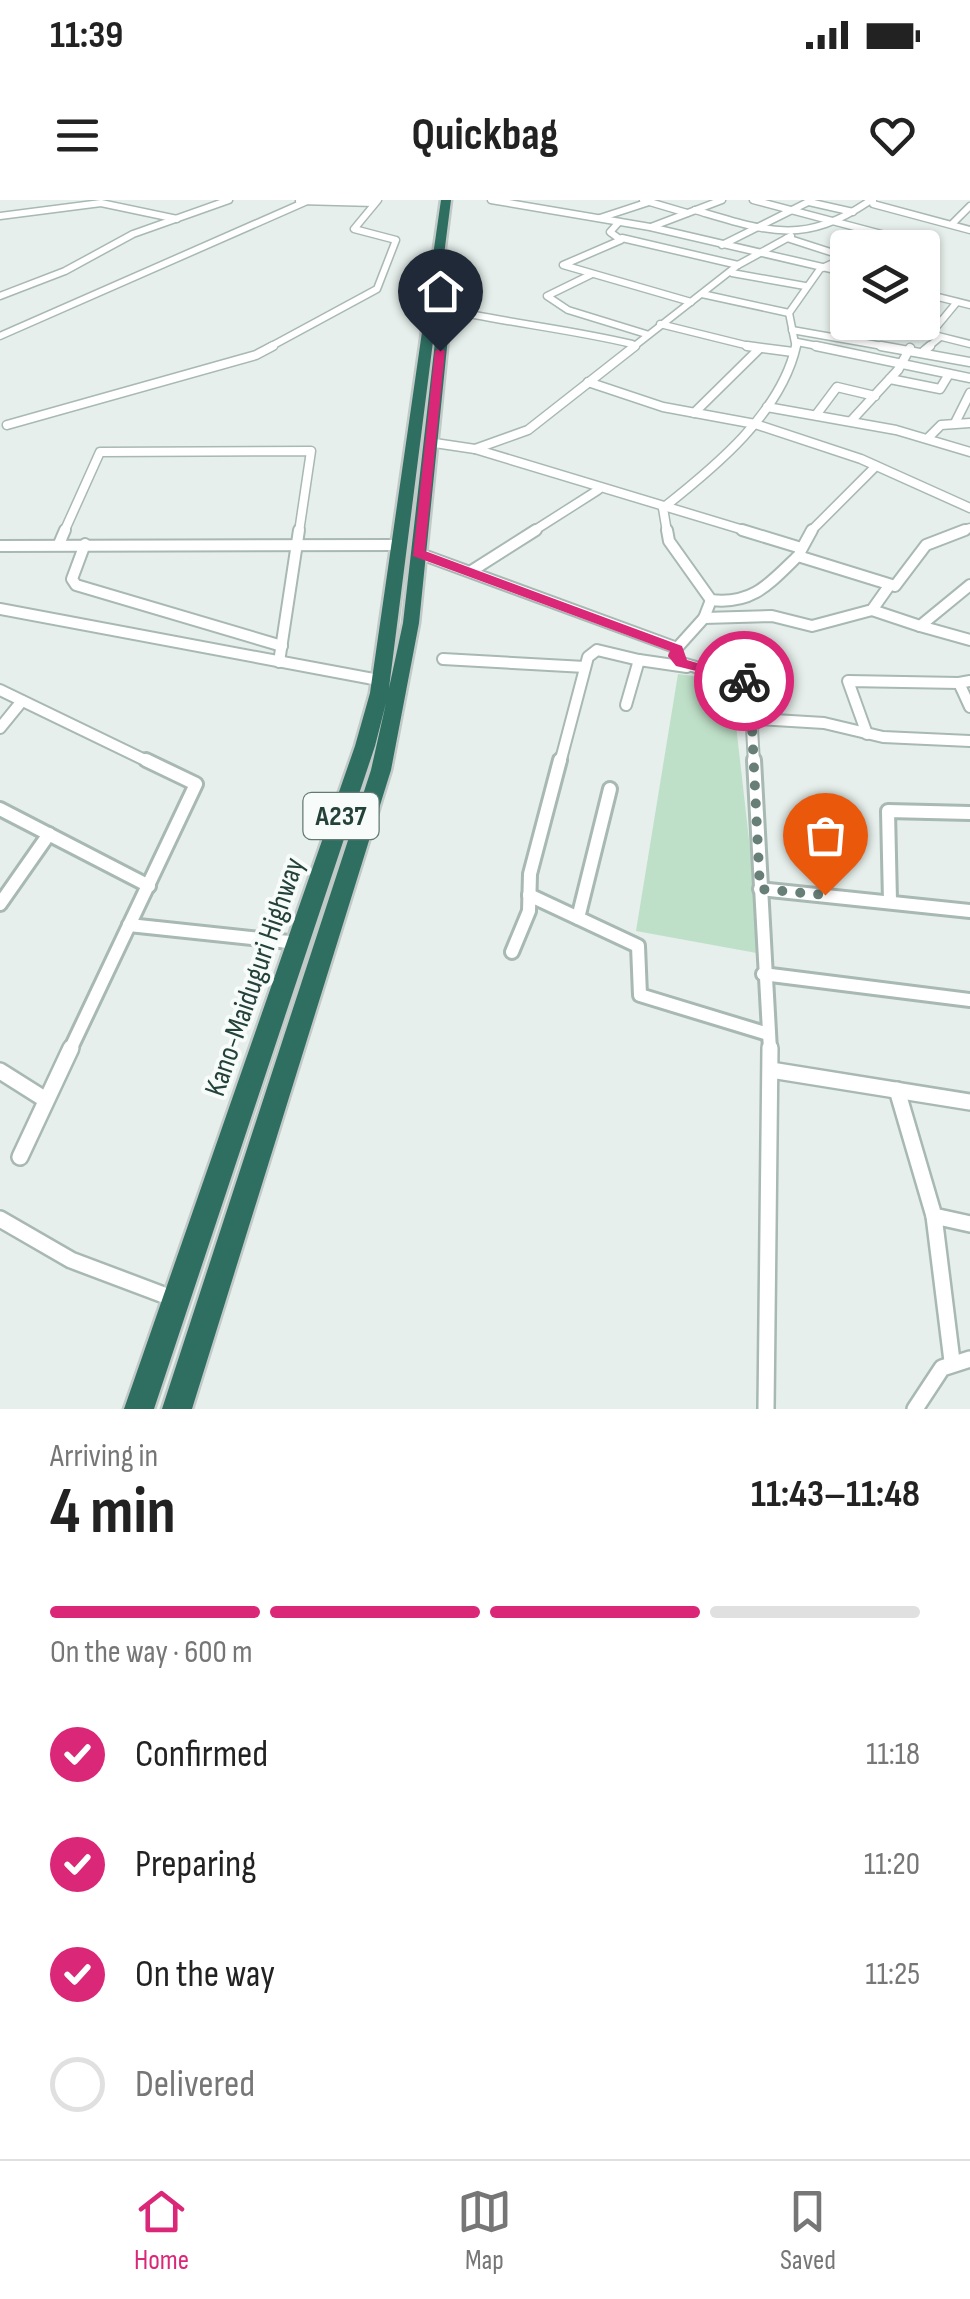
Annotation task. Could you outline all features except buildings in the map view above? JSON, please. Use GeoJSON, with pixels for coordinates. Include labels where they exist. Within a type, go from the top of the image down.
{"type":"FeatureCollection","features":[{"type":"Feature","properties":{"kind":"highway","name":"Kano-Maiduguri Highway"},"geometry":{"type":"LineString","coordinates":[[178,1409],[380,770],[409,549],[446,200]]}},
{"type":"Feature","properties":{"kind":"highway","name":"Kano-Maiduguri Highway"},"geometry":{"type":"LineString","coordinates":[[409,549],[428,442],[457,200]]}},
{"type":"Feature","properties":{"kind":"highway","name":"Kano-Maiduguri Highway"},"geometry":{"type":"LineString","coordinates":[[139,1409],[365,746],[391,681]]}},
{"type":"Feature","properties":{"kind":"street"},"geometry":{"type":"LineString","coordinates":[[0,296],[66,271],[133,234],[229,200]]}},
{"type":"Feature","properties":{"kind":"street"},"geometry":{"type":"LineString","coordinates":[[295,200],[376,202]]}},
{"type":"Feature","properties":{"kind":"street"},"geometry":{"type":"LineString","coordinates":[[491,200],[650,227],[830,270]]}},
{"type":"Feature","properties":{"kind":"street"},"geometry":{"type":"LineString","coordinates":[[690,200],[706,206]]}},
{"type":"Feature","properties":{"kind":"street"},"geometry":{"type":"LineString","coordinates":[[650,227],[722,200]]}},
{"type":"Feature","properties":{"kind":"street"},"geometry":{"type":"LineString","coordinates":[[753,200],[867,230]]}},
{"type":"Feature","properties":{"kind":"street"},"geometry":{"type":"LineString","coordinates":[[857,200],[970,230]]}},
{"type":"Feature","properties":{"kind":"street"},"geometry":{"type":"LineString","coordinates":[[898,210],[915,200]]}},
{"type":"Feature","properties":{"kind":"street"},"geometry":{"type":"LineString","coordinates":[[600,218],[646,201],[760,228],[846,256],[820,268],[805,286],[790,313],[798,342]]}},
{"type":"Feature","properties":{"kind":"street"},"geometry":{"type":"LineString","coordinates":[[722,246],[810,201],[854,212]]}},
{"type":"Feature","properties":{"kind":"street"},"geometry":{"type":"LineString","coordinates":[[0,336],[305,202]]}},
{"type":"Feature","properties":{"kind":"street"},"geometry":{"type":"LineString","coordinates":[[6,424],[256,355],[377,289],[396,240],[354,228],[376,202]]}},
{"type":"Feature","properties":{"kind":"street"},"geometry":{"type":"LineString","coordinates":[[475,449],[528,430],[632,344],[738,265],[789,237],[837,222],[870,202]]}},
{"type":"Feature","properties":{"kind":"street"},"geometry":{"type":"LineString","coordinates":[[0,216],[101,203],[181,220]]}},
{"type":"Feature","properties":{"kind":"street"},"geometry":{"type":"LineString","coordinates":[[952,224],[970,206]]}},
{"type":"Feature","properties":{"kind":"street"},"geometry":{"type":"LineString","coordinates":[[619,222],[610,232],[622,238],[738,265]]}},
{"type":"Feature","properties":{"kind":"street"},"geometry":{"type":"LineString","coordinates":[[622,238],[562,264],[692,302]]}},
{"type":"Feature","properties":{"kind":"street"},"geometry":{"type":"LineString","coordinates":[[732,273],[805,286]]}},
{"type":"Feature","properties":{"kind":"street"},"geometry":{"type":"LineString","coordinates":[[592,274],[547,296],[568,310],[646,334]]}},
{"type":"Feature","properties":{"kind":"street"},"geometry":{"type":"LineString","coordinates":[[702,294],[790,313]]}},
{"type":"Feature","properties":{"kind":"street"},"geometry":{"type":"LineString","coordinates":[[940,298],[970,305]]}},
{"type":"Feature","properties":{"kind":"street"},"geometry":{"type":"LineString","coordinates":[[940,322],[957,302]]}},
{"type":"Feature","properties":{"kind":"street"},"geometry":{"type":"LineString","coordinates":[[445,308],[524,326],[550,324],[632,344]]}},
{"type":"Feature","properties":{"kind":"street"},"geometry":{"type":"LineString","coordinates":[[660,324],[759,349],[793,352]]}},
{"type":"Feature","properties":{"kind":"street"},"geometry":{"type":"LineString","coordinates":[[792,330],[910,348],[970,362]]}},
{"type":"Feature","properties":{"kind":"street"},"geometry":{"type":"LineString","coordinates":[[940,336],[970,344]]}},
{"type":"Feature","properties":{"kind":"street"},"geometry":{"type":"LineString","coordinates":[[924,351],[934,340]]}},
{"type":"Feature","properties":{"kind":"street"},"geometry":{"type":"LineString","coordinates":[[662,508],[756,424],[796,359],[793,352],[798,342]]}},
{"type":"Feature","properties":{"kind":"street"},"geometry":{"type":"LineString","coordinates":[[798,342],[900,364],[947,379],[970,391],[956,422]]}},
{"type":"Feature","properties":{"kind":"street"},"geometry":{"type":"LineString","coordinates":[[851,422],[890,379],[910,348]]}},
{"type":"Feature","properties":{"kind":"street"},"geometry":{"type":"LineString","coordinates":[[694,413],[759,349]]}},
{"type":"Feature","properties":{"kind":"street"},"geometry":{"type":"LineString","coordinates":[[947,379],[970,378]]}},
{"type":"Feature","properties":{"kind":"street"},"geometry":{"type":"LineString","coordinates":[[890,379],[940,389],[947,379]]}},
{"type":"Feature","properties":{"kind":"street"},"geometry":{"type":"LineString","coordinates":[[588,382],[663,408],[756,424],[876,466],[970,508]]}},
{"type":"Feature","properties":{"kind":"street"},"geometry":{"type":"LineString","coordinates":[[816,415],[837,387],[874,396]]}},
{"type":"Feature","properties":{"kind":"street"},"geometry":{"type":"LineString","coordinates":[[768,406],[928,438],[970,452]]}},
{"type":"Feature","properties":{"kind":"street"},"geometry":{"type":"LineString","coordinates":[[928,438],[940,424],[970,423]]}},
{"type":"Feature","properties":{"kind":"street"},"geometry":{"type":"LineString","coordinates":[[428,442],[475,449],[800,552],[889,586],[895,586],[926,544],[970,528]]}},
{"type":"Feature","properties":{"kind":"street"},"geometry":{"type":"LineString","coordinates":[[59,544],[100,452],[314,453],[279,662]]}},
{"type":"Feature","properties":{"kind":"street"},"geometry":{"type":"LineString","coordinates":[[711,600],[747,602],[800,552],[817,524],[876,466]]}},
{"type":"Feature","properties":{"kind":"street"},"geometry":{"type":"LineString","coordinates":[[473,570],[598,490]]}},
{"type":"Feature","properties":{"kind":"street"},"geometry":{"type":"LineString","coordinates":[[662,508],[669,542],[711,600]]}},
{"type":"Feature","properties":{"kind":"street"},"geometry":{"type":"LineString","coordinates":[[85,544],[72,579],[76,586],[282,646]]}},
{"type":"Feature","properties":{"kind":"street"},"geometry":{"type":"LineString","coordinates":[[0,546],[300,544],[409,549],[677,648]]}},
{"type":"Feature","properties":{"kind":"street"},"geometry":{"type":"LineString","coordinates":[[920,626],[970,585]]}},
{"type":"Feature","properties":{"kind":"street"},"geometry":{"type":"LineString","coordinates":[[872,610],[889,586]]}},
{"type":"Feature","properties":{"kind":"street"},"geometry":{"type":"LineString","coordinates":[[711,600],[704,618],[677,648],[675,656],[682,663],[743,680],[757,718],[752,728],[771,1070],[766,1409]]}},
{"type":"Feature","properties":{"kind":"street"},"geometry":{"type":"LineString","coordinates":[[0,609],[391,681]]}},
{"type":"Feature","properties":{"kind":"street"},"geometry":{"type":"LineString","coordinates":[[704,618],[772,616],[812,626],[872,610],[970,640]]}},
{"type":"Feature","properties":{"kind":"street"},"geometry":{"type":"LineString","coordinates":[[512,952],[529,910],[530,874],[585,667],[596,650],[701,669]]}},
{"type":"Feature","properties":{"kind":"street"},"geometry":{"type":"LineString","coordinates":[[443,660],[585,667]]}},
{"type":"Feature","properties":{"kind":"street"},"geometry":{"type":"LineString","coordinates":[[626,705],[639,660]]}},
{"type":"Feature","properties":{"kind":"street"},"geometry":{"type":"LineString","coordinates":[[868,734],[848,681],[965,682],[970,707]]}},
{"type":"Feature","properties":{"kind":"street"},"geometry":{"type":"LineString","coordinates":[[0,690],[196,784],[20,1157]]}},
{"type":"Feature","properties":{"kind":"street"},"geometry":{"type":"LineString","coordinates":[[0,728],[22,700]]}},
{"type":"Feature","properties":{"kind":"street"},"geometry":{"type":"LineString","coordinates":[[757,718],[824,724],[868,734],[970,741]]}},
{"type":"Feature","properties":{"kind":"street"},"geometry":{"type":"LineString","coordinates":[[578,918],[610,789]]}},
{"type":"Feature","properties":{"kind":"street"},"geometry":{"type":"LineString","coordinates":[[0,808],[149,886]]}},
{"type":"Feature","properties":{"kind":"street"},"geometry":{"type":"LineString","coordinates":[[890,901],[888,811],[969,816]]}},
{"type":"Feature","properties":{"kind":"street"},"geometry":{"type":"LineString","coordinates":[[0,904],[49,834]]}},
{"type":"Feature","properties":{"kind":"street"},"geometry":{"type":"LineString","coordinates":[[760,889],[969,908]]}},
{"type":"Feature","properties":{"kind":"street"},"geometry":{"type":"LineString","coordinates":[[529,895],[638,946],[640,994],[768,1034]]}},
{"type":"Feature","properties":{"kind":"street"},"geometry":{"type":"LineString","coordinates":[[130,925],[298,943]]}},
{"type":"Feature","properties":{"kind":"street"},"geometry":{"type":"LineString","coordinates":[[763,974],[970,1000]]}},
{"type":"Feature","properties":{"kind":"street"},"geometry":{"type":"LineString","coordinates":[[771,1070],[970,1102]]}},
{"type":"Feature","properties":{"kind":"street"},"geometry":{"type":"LineString","coordinates":[[0,1071],[46,1100]]}},
{"type":"Feature","properties":{"kind":"street"},"geometry":{"type":"LineString","coordinates":[[896,1090],[934,1216],[961,1360],[942,1368],[915,1409]]}},
{"type":"Feature","properties":{"kind":"street"},"geometry":{"type":"LineString","coordinates":[[934,1216],[970,1224]]}},
{"type":"Feature","properties":{"kind":"street"},"geometry":{"type":"LineString","coordinates":[[0,1219],[71,1260],[178,1300]]}},
{"type":"Feature","properties":{"kind":"green space"},"geometry":{"type":"Polygon","coordinates":[[[678,674],[731,681],[762,954],[636,931],[678,674]]]}},
{"type":"Feature","properties":{"kind":"way so far"},"geometry":{"type":"LineString","coordinates":[[744,681],[757,718],[752,728],[760,889],[825,895]]}},
{"type":"Feature","properties":{"kind":"route"},"geometry":{"type":"LineString","coordinates":[[440,351],[418,553],[677,648],[675,656],[682,663],[744,681]]}}]}
